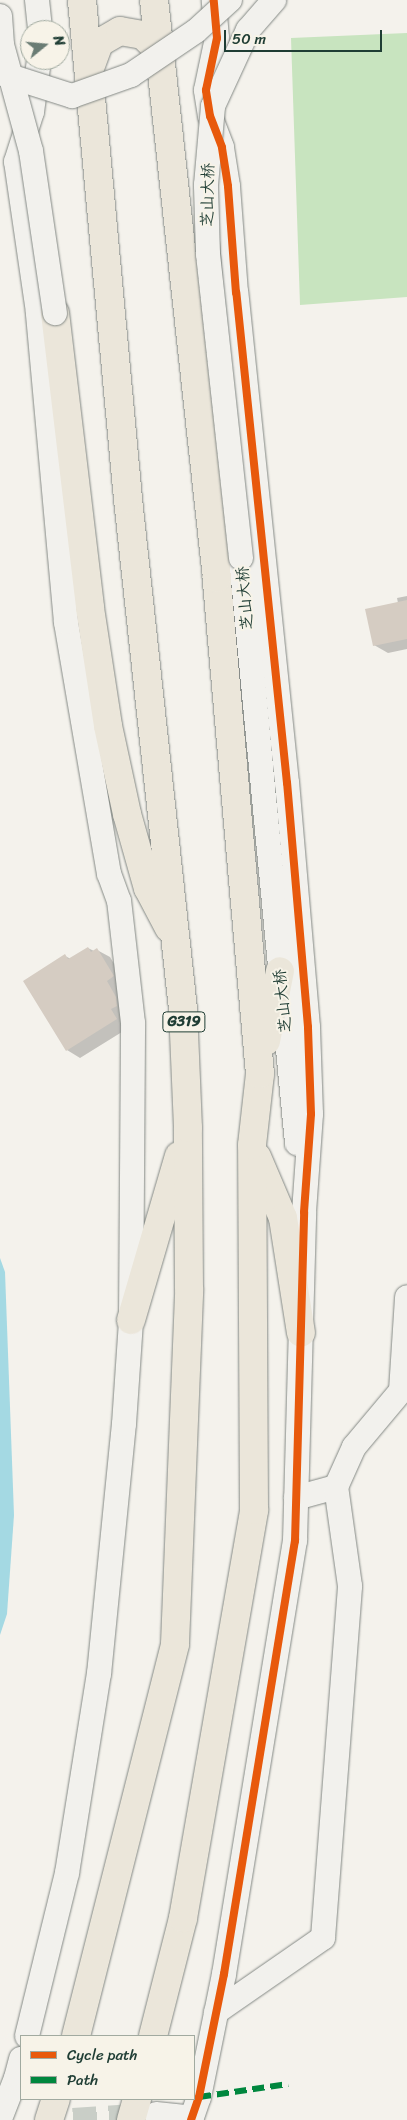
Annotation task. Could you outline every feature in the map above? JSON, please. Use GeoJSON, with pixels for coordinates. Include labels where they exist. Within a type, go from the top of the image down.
{"type":"FeatureCollection","features":[{"type":"Feature","properties":{"kind":"highway","name":"G319"},"geometry":{"type":"LineString","coordinates":[[76,2035],[175,1644],[189,1289],[188,1128],[183,1009],[128,499],[90,68],[82,0]]}},
{"type":"Feature","properties":{"kind":"highway"},"geometry":{"type":"LineString","coordinates":[[154,0],[217,578],[260,1074]]}},
{"type":"Feature","properties":{"kind":"highway"},"geometry":{"type":"LineString","coordinates":[[90,68],[99,43],[120,31],[142,36],[159,51]]}},
{"type":"Feature","properties":{"kind":"highway"},"geometry":{"type":"LineString","coordinates":[[55,313],[90,608],[108,726],[127,814],[148,888],[176,941]]}},
{"type":"Feature","properties":{"kind":"highway"},"geometry":{"type":"LineString","coordinates":[[153,2035],[183,1918],[254,1510],[252,1145],[260,1074],[280,971]]}},
{"type":"Feature","properties":{"kind":"highway"},"geometry":{"type":"LineString","coordinates":[[131,1320],[188,1128]]}},
{"type":"Feature","properties":{"kind":"highway"},"geometry":{"type":"LineString","coordinates":[[252,1145],[284,1218],[301,1334]]}},
{"type":"Feature","properties":{"kind":"highway"},"geometry":{"type":"LineString","coordinates":[[49,2120],[56,2100]]}},
{"type":"Feature","properties":{"kind":"street"},"geometry":{"type":"LineString","coordinates":[[37,0],[39,20]]}},
{"type":"Feature","properties":{"kind":"street"},"geometry":{"type":"LineString","coordinates":[[141,2111],[192,2119],[199,2097],[216,2012],[295,1541],[304,1212],[311,1114],[308,1027],[288,783],[236,293],[228,186],[222,147],[210,116],[206,90],[217,38],[214,0]]}},
{"type":"Feature","properties":{"kind":"street"},"geometry":{"type":"LineString","coordinates":[[0,73],[72,96],[131,76],[196,31],[230,0]]}},
{"type":"Feature","properties":{"kind":"street","name":"芝山大桥"},"geometry":{"type":"LineString","coordinates":[[274,0],[248,30],[213,106],[206,184],[208,254],[242,558],[304,1212]]}},
{"type":"Feature","properties":{"kind":"street"},"geometry":{"type":"LineString","coordinates":[[0,16],[2,45],[31,151],[55,313]]}},
{"type":"Feature","properties":{"kind":"street"},"geometry":{"type":"LineString","coordinates":[[27,2035],[67,1874],[99,1674],[124,1424],[131,1320],[133,1023],[120,901],[109,874],[66,622],[38,312],[16,162],[32,112],[37,70]]}},
{"type":"Feature","properties":{"kind":"street"},"geometry":{"type":"LineString","coordinates":[[216,2012],[323,1938],[350,1586],[336,1487],[354,1447],[401,1391],[407,1297]]}},
{"type":"Feature","properties":{"kind":"street"},"geometry":{"type":"LineString","coordinates":[[296,1498],[336,1487]]}},
{"type":"Feature","properties":{"kind":"street"},"geometry":{"type":"LineString","coordinates":[[0,2119],[16,2078],[20,2062]]}},
{"type":"Feature","properties":{"kind":"green space"},"geometry":{"type":"Polygon","coordinates":[[[407,33],[407,297],[300,305],[291,38],[407,33]]]}},
{"type":"Feature","properties":{"kind":"water"},"geometry":{"type":"Polygon","coordinates":[[[0,1258],[5,1272],[14,1515],[7,1614],[0,1635],[0,1258]]]}},
{"type":"Feature","properties":{"kind":"building"},"geometry":{"type":"Polygon","coordinates":[[[407,600],[407,639],[373,646],[365,609],[407,600]]]}},
{"type":"Feature","properties":{"kind":"building"},"geometry":{"type":"Polygon","coordinates":[[[88,947],[91,952],[97,948],[114,976],[107,981],[116,997],[117,1006],[111,1009],[117,1019],[66,1051],[23,981],[65,954],[68,959],[88,947]]]}},
{"type":"Feature","properties":{"kind":"tunnel"},"geometry":{"type":"LineString","coordinates":[[73,2120],[149,2115]]}},
{"type":"Feature","properties":{"kind":"marked path"},"geometry":{"type":"LineString","coordinates":[[199,2097],[288,2084]]}},
{"type":"Feature","properties":{"kind":"cycle path"},"geometry":{"type":"LineString","coordinates":[[191,2120],[199,2097],[224,1974],[295,1541],[304,1212],[311,1114],[308,1027],[287,783],[236,293],[228,186],[222,147],[210,116],[206,90],[217,38],[214,0]]}}]}
